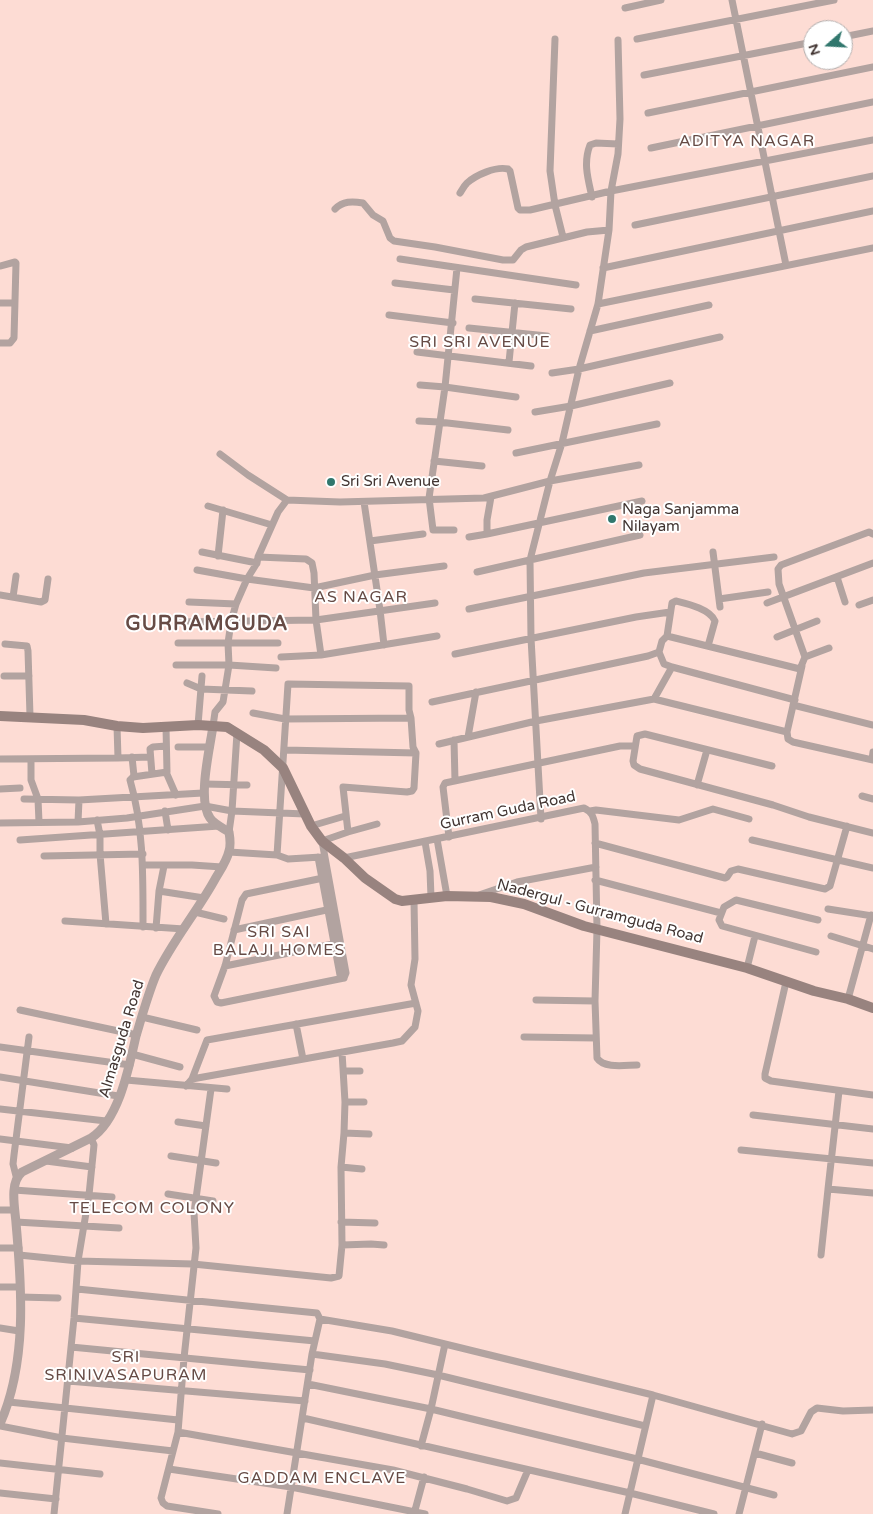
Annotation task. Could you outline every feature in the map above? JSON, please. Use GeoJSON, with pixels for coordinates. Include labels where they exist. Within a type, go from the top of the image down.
{"type":"FeatureCollection","features":[{"type":"Feature","properties":{"kind":"main road","name":"Nadergul - Gurramguda Road"},"geometry":{"type":"LineString","coordinates":[[0,716],[84,720],[117,726],[166,727],[198,725],[227,727],[264,750],[283,768],[311,826],[322,841],[386,895],[395,899],[414,900],[447,896],[490,896],[524,904],[584,926],[747,968],[814,991],[848,999],[873,1008]]}},
{"type":"Feature","properties":{"kind":"street"},"geometry":{"type":"LineString","coordinates":[[625,8],[661,0]]}},
{"type":"Feature","properties":{"kind":"street"},"geometry":{"type":"LineString","coordinates":[[732,0],[786,266]]}},
{"type":"Feature","properties":{"kind":"street"},"geometry":{"type":"LineString","coordinates":[[637,39],[834,0]]}},
{"type":"Feature","properties":{"kind":"street"},"geometry":{"type":"LineString","coordinates":[[853,35],[873,31]]}},
{"type":"Feature","properties":{"kind":"street"},"geometry":{"type":"LineString","coordinates":[[555,39],[550,171],[555,205],[563,237]]}},
{"type":"Feature","properties":{"kind":"street"},"geometry":{"type":"LineString","coordinates":[[540,818],[531,638],[530,560],[550,481],[562,443],[579,369],[598,304],[618,144],[620,111],[618,40]]}},
{"type":"Feature","properties":{"kind":"street"},"geometry":{"type":"LineString","coordinates":[[644,75],[803,44]]}},
{"type":"Feature","properties":{"kind":"street"},"geometry":{"type":"LineString","coordinates":[[648,113],[873,67]]}},
{"type":"Feature","properties":{"kind":"street"},"geometry":{"type":"LineString","coordinates":[[651,148],[873,102]]}},
{"type":"Feature","properties":{"kind":"street"},"geometry":{"type":"LineString","coordinates":[[460,193],[466,184],[474,178],[504,168],[510,171],[516,204],[520,210],[530,210],[592,197],[611,191],[873,140]]}},
{"type":"Feature","properties":{"kind":"street"},"geometry":{"type":"LineString","coordinates":[[592,197],[586,163],[590,145],[596,143],[618,144]]}},
{"type":"Feature","properties":{"kind":"street"},"geometry":{"type":"LineString","coordinates":[[635,225],[873,176]]}},
{"type":"Feature","properties":{"kind":"street"},"geometry":{"type":"LineString","coordinates":[[334,209],[348,202],[363,203],[373,215],[383,221],[390,238],[394,241],[503,260],[513,260],[526,247],[563,237],[608,230]]}},
{"type":"Feature","properties":{"kind":"street"},"geometry":{"type":"LineString","coordinates":[[603,268],[873,211]]}},
{"type":"Feature","properties":{"kind":"street"},"geometry":{"type":"LineString","coordinates":[[598,304],[873,248]]}},
{"type":"Feature","properties":{"kind":"street"},"geometry":{"type":"LineString","coordinates":[[400,259],[576,285]]}},
{"type":"Feature","properties":{"kind":"street"},"geometry":{"type":"LineString","coordinates":[[0,266],[16,263],[12,341],[10,343],[0,343]]}},
{"type":"Feature","properties":{"kind":"street"},"geometry":{"type":"LineString","coordinates":[[454,530],[433,530],[429,498],[453,323],[457,268]]}},
{"type":"Feature","properties":{"kind":"street"},"geometry":{"type":"LineString","coordinates":[[395,283],[454,290]]}},
{"type":"Feature","properties":{"kind":"street"},"geometry":{"type":"LineString","coordinates":[[475,299],[571,309]]}},
{"type":"Feature","properties":{"kind":"street"},"geometry":{"type":"LineString","coordinates":[[0,303],[14,303]]}},
{"type":"Feature","properties":{"kind":"street"},"geometry":{"type":"LineString","coordinates":[[508,362],[515,303]]}},
{"type":"Feature","properties":{"kind":"street"},"geometry":{"type":"LineString","coordinates":[[590,330],[709,306]]}},
{"type":"Feature","properties":{"kind":"street"},"geometry":{"type":"LineString","coordinates":[[389,315],[453,323]]}},
{"type":"Feature","properties":{"kind":"street"},"geometry":{"type":"LineString","coordinates":[[469,328],[547,336]]}},
{"type":"Feature","properties":{"kind":"street"},"geometry":{"type":"LineString","coordinates":[[552,373],[579,369],[720,338]]}},
{"type":"Feature","properties":{"kind":"street"},"geometry":{"type":"LineString","coordinates":[[418,352],[531,366]]}},
{"type":"Feature","properties":{"kind":"street"},"geometry":{"type":"LineString","coordinates":[[536,412],[571,406],[670,383]]}},
{"type":"Feature","properties":{"kind":"street"},"geometry":{"type":"LineString","coordinates":[[420,385],[516,397]]}},
{"type":"Feature","properties":{"kind":"street"},"geometry":{"type":"LineString","coordinates":[[419,421],[508,430]]}},
{"type":"Feature","properties":{"kind":"street"},"geometry":{"type":"LineString","coordinates":[[516,453],[657,424]]}},
{"type":"Feature","properties":{"kind":"street"},"geometry":{"type":"LineString","coordinates":[[220,454],[287,500],[364,502],[429,498],[484,498],[550,481],[639,465]]}},
{"type":"Feature","properties":{"kind":"street"},"geometry":{"type":"LineString","coordinates":[[434,461],[482,466]]}},
{"type":"Feature","properties":{"kind":"street"},"geometry":{"type":"LineString","coordinates":[[484,498],[487,520],[486,534]]}},
{"type":"Feature","properties":{"kind":"street"},"geometry":{"type":"LineString","coordinates":[[237,733],[229,832],[210,819],[205,806],[204,789],[215,712],[222,702],[225,690],[229,665],[228,643],[236,604],[278,512],[287,500]]}},
{"type":"Feature","properties":{"kind":"street"},"geometry":{"type":"LineString","coordinates":[[468,537],[642,501]]}},
{"type":"Feature","properties":{"kind":"street"},"geometry":{"type":"LineString","coordinates":[[364,502],[384,645]]}},
{"type":"Feature","properties":{"kind":"street"},"geometry":{"type":"LineString","coordinates":[[208,506],[272,525]]}},
{"type":"Feature","properties":{"kind":"street"},"geometry":{"type":"LineString","coordinates":[[218,556],[223,510]]}},
{"type":"Feature","properties":{"kind":"street"},"geometry":{"type":"LineString","coordinates":[[872,757],[788,740],[787,732],[805,657],[783,597],[778,568],[781,565],[869,532],[873,534]]}},
{"type":"Feature","properties":{"kind":"street"},"geometry":{"type":"LineString","coordinates":[[370,541],[423,534]]}},
{"type":"Feature","properties":{"kind":"street"},"geometry":{"type":"LineString","coordinates":[[478,572],[640,535]]}},
{"type":"Feature","properties":{"kind":"street"},"geometry":{"type":"LineString","coordinates":[[202,552],[218,556],[257,560],[306,559],[312,563],[316,620],[321,654]]}},
{"type":"Feature","properties":{"kind":"street"},"geometry":{"type":"LineString","coordinates":[[713,552],[719,603],[768,592]]}},
{"type":"Feature","properties":{"kind":"street"},"geometry":{"type":"LineString","coordinates":[[469,609],[644,573],[774,557]]}},
{"type":"Feature","properties":{"kind":"street"},"geometry":{"type":"LineString","coordinates":[[767,603],[873,563]]}},
{"type":"Feature","properties":{"kind":"street"},"geometry":{"type":"LineString","coordinates":[[197,570],[314,588],[375,575],[444,566]]}},
{"type":"Feature","properties":{"kind":"street"},"geometry":{"type":"LineString","coordinates":[[13,597],[16,576]]}},
{"type":"Feature","properties":{"kind":"street"},"geometry":{"type":"LineString","coordinates":[[837,577],[845,602]]}},
{"type":"Feature","properties":{"kind":"street"},"geometry":{"type":"LineString","coordinates":[[0,595],[41,602],[45,600],[48,579]]}},
{"type":"Feature","properties":{"kind":"street"},"geometry":{"type":"LineString","coordinates":[[859,605],[873,600]]}},
{"type":"Feature","properties":{"kind":"street"},"geometry":{"type":"LineString","coordinates":[[708,646],[715,621],[713,616],[693,605],[676,601],[672,603],[667,636],[662,641],[659,652],[664,664],[873,725]]}},
{"type":"Feature","properties":{"kind":"street"},"geometry":{"type":"LineString","coordinates":[[190,602],[236,604]]}},
{"type":"Feature","properties":{"kind":"street"},"geometry":{"type":"LineString","coordinates":[[178,622],[316,620],[435,603]]}},
{"type":"Feature","properties":{"kind":"street"},"geometry":{"type":"LineString","coordinates":[[455,654],[636,617],[670,612]]}},
{"type":"Feature","properties":{"kind":"street"},"geometry":{"type":"LineString","coordinates":[[777,637],[817,621]]}},
{"type":"Feature","properties":{"kind":"street"},"geometry":{"type":"LineString","coordinates":[[281,658],[321,654],[437,636]]}},
{"type":"Feature","properties":{"kind":"street"},"geometry":{"type":"LineString","coordinates":[[667,636],[799,669],[802,666]]}},
{"type":"Feature","properties":{"kind":"street"},"geometry":{"type":"LineString","coordinates":[[178,643],[278,643]]}},
{"type":"Feature","properties":{"kind":"street"},"geometry":{"type":"LineString","coordinates":[[5,644],[26,646],[29,656],[30,716]]}},
{"type":"Feature","properties":{"kind":"street"},"geometry":{"type":"LineString","coordinates":[[805,657],[829,648]]}},
{"type":"Feature","properties":{"kind":"street"},"geometry":{"type":"LineString","coordinates":[[432,702],[534,679],[609,665],[659,652]]}},
{"type":"Feature","properties":{"kind":"street"},"geometry":{"type":"LineString","coordinates":[[176,665],[229,665],[276,668]]}},
{"type":"Feature","properties":{"kind":"street"},"geometry":{"type":"LineString","coordinates":[[654,699],[672,667]]}},
{"type":"Feature","properties":{"kind":"street"},"geometry":{"type":"LineString","coordinates":[[4,676],[29,676]]}},
{"type":"Feature","properties":{"kind":"street"},"geometry":{"type":"LineString","coordinates":[[198,725],[202,676]]}},
{"type":"Feature","properties":{"kind":"street"},"geometry":{"type":"LineString","coordinates":[[188,683],[202,689],[252,691]]}},
{"type":"Feature","properties":{"kind":"street"},"geometry":{"type":"LineString","coordinates":[[277,855],[288,684],[409,686],[408,700],[413,747],[416,752],[415,780],[412,791],[343,787],[348,832]]}},
{"type":"Feature","properties":{"kind":"street"},"geometry":{"type":"LineString","coordinates":[[468,737],[476,692]]}},
{"type":"Feature","properties":{"kind":"street"},"geometry":{"type":"LineString","coordinates":[[439,744],[536,720],[654,699],[787,732]]}},
{"type":"Feature","properties":{"kind":"street"},"geometry":{"type":"LineString","coordinates":[[253,713],[286,719],[411,718]]}},
{"type":"Feature","properties":{"kind":"street"},"geometry":{"type":"LineString","coordinates":[[117,726],[118,758]]}},
{"type":"Feature","properties":{"kind":"street"},"geometry":{"type":"LineString","coordinates":[[166,727],[168,769],[166,772],[176,795]]}},
{"type":"Feature","properties":{"kind":"street"},"geometry":{"type":"LineString","coordinates":[[772,766],[645,734],[637,736],[634,746],[633,761],[636,767],[773,805],[809,817],[873,833]]}},
{"type":"Feature","properties":{"kind":"street"},"geometry":{"type":"LineString","coordinates":[[454,740],[455,781]]}},
{"type":"Feature","properties":{"kind":"street"},"geometry":{"type":"LineString","coordinates":[[152,774],[150,749],[166,746]]}},
{"type":"Feature","properties":{"kind":"street"},"geometry":{"type":"LineString","coordinates":[[178,747],[210,746]]}},
{"type":"Feature","properties":{"kind":"street"},"geometry":{"type":"LineString","coordinates":[[449,837],[443,787],[445,783],[620,746],[634,746]]}},
{"type":"Feature","properties":{"kind":"street"},"geometry":{"type":"LineString","coordinates":[[285,750],[416,752]]}},
{"type":"Feature","properties":{"kind":"street"},"geometry":{"type":"LineString","coordinates":[[698,785],[707,750]]}},
{"type":"Feature","properties":{"kind":"street"},"geometry":{"type":"LineString","coordinates":[[132,757],[133,778],[130,780],[139,816],[144,865],[143,927]]}},
{"type":"Feature","properties":{"kind":"street"},"geometry":{"type":"LineString","coordinates":[[0,759],[150,757]]}},
{"type":"Feature","properties":{"kind":"street"},"geometry":{"type":"LineString","coordinates":[[31,759],[31,780],[38,799],[39,822]]}},
{"type":"Feature","properties":{"kind":"street"},"geometry":{"type":"LineString","coordinates":[[133,778],[166,772]]}},
{"type":"Feature","properties":{"kind":"street"},"geometry":{"type":"LineString","coordinates":[[24,799],[79,800],[176,795],[204,789],[247,786]]}},
{"type":"Feature","properties":{"kind":"street"},"geometry":{"type":"LineString","coordinates":[[0,789],[20,788]]}},
{"type":"Feature","properties":{"kind":"street"},"geometry":{"type":"LineString","coordinates":[[862,796],[873,799]]}},
{"type":"Feature","properties":{"kind":"street"},"geometry":{"type":"LineString","coordinates":[[78,822],[79,800]]}},
{"type":"Feature","properties":{"kind":"street"},"geometry":{"type":"LineString","coordinates":[[0,823],[78,822],[127,818],[205,806],[232,811],[305,814]]}},
{"type":"Feature","properties":{"kind":"street","name":"Gurram Guda Road"},"geometry":{"type":"LineString","coordinates":[[344,858],[584,808],[590,811],[595,824],[597,929],[595,1001],[598,1058],[600,1062],[606,1065],[637,1065]]}},
{"type":"Feature","properties":{"kind":"street"},"geometry":{"type":"LineString","coordinates":[[590,811],[596,810],[678,820],[713,809],[748,819]]}},
{"type":"Feature","properties":{"kind":"street"},"geometry":{"type":"LineString","coordinates":[[165,811],[168,830]]}},
{"type":"Feature","properties":{"kind":"street"},"geometry":{"type":"LineString","coordinates":[[311,826],[345,816]]}},
{"type":"Feature","properties":{"kind":"street"},"geometry":{"type":"LineString","coordinates":[[97,820],[100,835],[106,924]]}},
{"type":"Feature","properties":{"kind":"street"},"geometry":{"type":"LineString","coordinates":[[325,878],[246,894],[242,900],[225,966],[214,991],[217,1002],[344,978],[346,973],[337,943],[331,909],[321,857],[322,841],[376,824]]}},
{"type":"Feature","properties":{"kind":"street"},"geometry":{"type":"LineString","coordinates":[[20,840],[219,826]]}},
{"type":"Feature","properties":{"kind":"street"},"geometry":{"type":"LineString","coordinates":[[595,843],[725,878],[731,871],[738,869],[822,889],[830,886],[846,826]]}},
{"type":"Feature","properties":{"kind":"street","name":"Almasguda Road"},"geometry":{"type":"LineString","coordinates":[[16,1176],[97,1134],[115,1108],[118,1096],[126,1080],[142,1017],[155,978],[164,958],[222,868],[230,852],[229,832]]}},
{"type":"Feature","properties":{"kind":"street"},"geometry":{"type":"LineString","coordinates":[[436,839],[447,896]]}},
{"type":"Feature","properties":{"kind":"street"},"geometry":{"type":"LineString","coordinates":[[752,840],[873,868]]}},
{"type":"Feature","properties":{"kind":"street"},"geometry":{"type":"LineString","coordinates":[[425,842],[430,871],[431,897]]}},
{"type":"Feature","properties":{"kind":"street"},"geometry":{"type":"LineString","coordinates":[[230,852],[277,855],[288,859],[321,857]]}},
{"type":"Feature","properties":{"kind":"street"},"geometry":{"type":"LineString","coordinates":[[44,856],[142,854]]}},
{"type":"Feature","properties":{"kind":"street"},"geometry":{"type":"LineString","coordinates":[[144,865],[192,865],[222,868]]}},
{"type":"Feature","properties":{"kind":"street"},"geometry":{"type":"LineString","coordinates":[[156,928],[159,891],[164,866]]}},
{"type":"Feature","properties":{"kind":"street"},"geometry":{"type":"LineString","coordinates":[[473,897],[517,882],[596,867]]}},
{"type":"Feature","properties":{"kind":"street"},"geometry":{"type":"LineString","coordinates":[[595,880],[721,913]]}},
{"type":"Feature","properties":{"kind":"street"},"geometry":{"type":"LineString","coordinates":[[159,891],[204,898]]}},
{"type":"Feature","properties":{"kind":"street"},"geometry":{"type":"LineString","coordinates":[[192,1079],[402,1041],[416,1027],[418,1011],[411,985],[414,959],[414,900]]}},
{"type":"Feature","properties":{"kind":"street"},"geometry":{"type":"LineString","coordinates":[[816,952],[722,926],[719,920],[724,906],[736,900],[741,900],[818,920]]}},
{"type":"Feature","properties":{"kind":"street"},"geometry":{"type":"LineString","coordinates":[[828,908],[872,915],[861,946],[848,999]]}},
{"type":"Feature","properties":{"kind":"street"},"geometry":{"type":"LineString","coordinates":[[234,930],[331,909]]}},
{"type":"Feature","properties":{"kind":"street"},"geometry":{"type":"LineString","coordinates":[[195,912],[224,919]]}},
{"type":"Feature","properties":{"kind":"street"},"geometry":{"type":"LineString","coordinates":[[64,921],[184,929]]}},
{"type":"Feature","properties":{"kind":"street"},"geometry":{"type":"LineString","coordinates":[[747,968],[755,936]]}},
{"type":"Feature","properties":{"kind":"street"},"geometry":{"type":"LineString","coordinates":[[831,936],[873,949]]}},
{"type":"Feature","properties":{"kind":"street"},"geometry":{"type":"LineString","coordinates":[[225,966],[337,943]]}},
{"type":"Feature","properties":{"kind":"street"},"geometry":{"type":"LineString","coordinates":[[786,982],[765,1078],[770,1081],[873,1095]]}},
{"type":"Feature","properties":{"kind":"street"},"geometry":{"type":"LineString","coordinates":[[536,1000],[595,1001]]}},
{"type":"Feature","properties":{"kind":"street"},"geometry":{"type":"LineString","coordinates":[[186,1086],[192,1079],[207,1040],[416,1003]]}},
{"type":"Feature","properties":{"kind":"street"},"geometry":{"type":"LineString","coordinates":[[20,1010],[137,1035]]}},
{"type":"Feature","properties":{"kind":"street"},"geometry":{"type":"LineString","coordinates":[[142,1017],[197,1030]]}},
{"type":"Feature","properties":{"kind":"street"},"geometry":{"type":"LineString","coordinates":[[296,1024],[303,1058]]}},
{"type":"Feature","properties":{"kind":"street"},"geometry":{"type":"LineString","coordinates":[[29,1037],[13,1164],[16,1176],[14,1190],[20,1292],[16,1373],[9,1402],[0,1425],[62,1438],[173,1451]]}},
{"type":"Feature","properties":{"kind":"street"},"geometry":{"type":"LineString","coordinates":[[524,1037],[596,1038]]}},
{"type":"Feature","properties":{"kind":"street"},"geometry":{"type":"LineString","coordinates":[[0,1047],[130,1065]]}},
{"type":"Feature","properties":{"kind":"street"},"geometry":{"type":"LineString","coordinates":[[0,1248],[78,1261],[193,1264],[336,1278],[340,1273],[342,1245],[341,1167],[345,1102],[342,1052]]}},
{"type":"Feature","properties":{"kind":"street"},"geometry":{"type":"LineString","coordinates":[[132,1054],[180,1068]]}},
{"type":"Feature","properties":{"kind":"street"},"geometry":{"type":"LineString","coordinates":[[344,1071],[360,1071]]}},
{"type":"Feature","properties":{"kind":"street"},"geometry":{"type":"LineString","coordinates":[[0,1077],[118,1096]]}},
{"type":"Feature","properties":{"kind":"street"},"geometry":{"type":"LineString","coordinates":[[126,1080],[227,1089]]}},
{"type":"Feature","properties":{"kind":"street"},"geometry":{"type":"LineString","coordinates":[[211,1089],[194,1213],[196,1248],[178,1432],[161,1498],[163,1503],[174,1508],[218,1514]]}},
{"type":"Feature","properties":{"kind":"street"},"geometry":{"type":"LineString","coordinates":[[821,1254],[839,1091]]}},
{"type":"Feature","properties":{"kind":"street"},"geometry":{"type":"LineString","coordinates":[[345,1102],[364,1102]]}},
{"type":"Feature","properties":{"kind":"street"},"geometry":{"type":"LineString","coordinates":[[0,1109],[106,1121]]}},
{"type":"Feature","properties":{"kind":"street"},"geometry":{"type":"LineString","coordinates":[[752,1115],[873,1129]]}},
{"type":"Feature","properties":{"kind":"street"},"geometry":{"type":"LineString","coordinates":[[178,1122],[206,1126]]}},
{"type":"Feature","properties":{"kind":"street"},"geometry":{"type":"LineString","coordinates":[[344,1133],[368,1134]]}},
{"type":"Feature","properties":{"kind":"street"},"geometry":{"type":"LineString","coordinates":[[54,1514],[77,1289],[78,1261],[92,1167],[94,1145],[91,1138]]}},
{"type":"Feature","properties":{"kind":"street"},"geometry":{"type":"LineString","coordinates":[[0,1139],[72,1148]]}},
{"type":"Feature","properties":{"kind":"street"},"geometry":{"type":"LineString","coordinates":[[741,1150],[873,1163]]}},
{"type":"Feature","properties":{"kind":"street"},"geometry":{"type":"LineString","coordinates":[[170,1156],[216,1163]]}},
{"type":"Feature","properties":{"kind":"street"},"geometry":{"type":"LineString","coordinates":[[46,1161],[92,1167]]}},
{"type":"Feature","properties":{"kind":"street"},"geometry":{"type":"LineString","coordinates":[[341,1167],[362,1169]]}},
{"type":"Feature","properties":{"kind":"street"},"geometry":{"type":"LineString","coordinates":[[828,1188],[873,1193]]}},
{"type":"Feature","properties":{"kind":"street"},"geometry":{"type":"LineString","coordinates":[[14,1190],[112,1197]]}},
{"type":"Feature","properties":{"kind":"street"},"geometry":{"type":"LineString","coordinates":[[168,1194],[213,1201]]}},
{"type":"Feature","properties":{"kind":"street"},"geometry":{"type":"LineString","coordinates":[[0,1210],[15,1210]]}},
{"type":"Feature","properties":{"kind":"street"},"geometry":{"type":"LineString","coordinates":[[16,1222],[119,1228]]}},
{"type":"Feature","properties":{"kind":"street"},"geometry":{"type":"LineString","coordinates":[[341,1222],[375,1223]]}},
{"type":"Feature","properties":{"kind":"street"},"geometry":{"type":"LineString","coordinates":[[342,1245],[384,1245]]}},
{"type":"Feature","properties":{"kind":"street"},"geometry":{"type":"LineString","coordinates":[[0,1287],[58,1298]]}},
{"type":"Feature","properties":{"kind":"street"},"geometry":{"type":"LineString","coordinates":[[77,1289],[317,1313],[320,1319],[312,1354],[287,1514]]}},
{"type":"Feature","properties":{"kind":"street"},"geometry":{"type":"LineString","coordinates":[[74,1318],[315,1342]]}},
{"type":"Feature","properties":{"kind":"street"},"geometry":{"type":"LineString","coordinates":[[320,1319],[392,1331],[652,1394],[795,1434],[800,1431],[811,1412],[817,1408],[842,1411],[873,1410]]}},
{"type":"Feature","properties":{"kind":"street"},"geometry":{"type":"LineString","coordinates":[[0,1328],[19,1331]]}},
{"type":"Feature","properties":{"kind":"street"},"geometry":{"type":"LineString","coordinates":[[422,1446],[445,1344]]}},
{"type":"Feature","properties":{"kind":"street"},"geometry":{"type":"LineString","coordinates":[[71,1347],[310,1370]]}},
{"type":"Feature","properties":{"kind":"street"},"geometry":{"type":"LineString","coordinates":[[312,1354],[385,1364],[438,1375],[645,1426]]}},
{"type":"Feature","properties":{"kind":"street"},"geometry":{"type":"LineString","coordinates":[[68,1381],[305,1401]]}},
{"type":"Feature","properties":{"kind":"street"},"geometry":{"type":"LineString","coordinates":[[308,1384],[431,1409],[637,1459],[774,1495]]}},
{"type":"Feature","properties":{"kind":"street"},"geometry":{"type":"LineString","coordinates":[[625,1514],[652,1394]]}},
{"type":"Feature","properties":{"kind":"street"},"geometry":{"type":"LineString","coordinates":[[9,1402],[178,1420]]}},
{"type":"Feature","properties":{"kind":"street"},"geometry":{"type":"LineString","coordinates":[[303,1418],[714,1514]]}},
{"type":"Feature","properties":{"kind":"street"},"geometry":{"type":"LineString","coordinates":[[739,1514],[762,1424]]}},
{"type":"Feature","properties":{"kind":"street"},"geometry":{"type":"LineString","coordinates":[[178,1432],[393,1470],[467,1488],[507,1502],[516,1498],[528,1470]]}},
{"type":"Feature","properties":{"kind":"street"},"geometry":{"type":"LineString","coordinates":[[755,1453],[792,1463]]}},
{"type":"Feature","properties":{"kind":"street"},"geometry":{"type":"LineString","coordinates":[[0,1463],[100,1474]]}},
{"type":"Feature","properties":{"kind":"street"},"geometry":{"type":"LineString","coordinates":[[169,1469],[291,1487],[424,1514]]}},
{"type":"Feature","properties":{"kind":"street"},"geometry":{"type":"LineString","coordinates":[[415,1512],[424,1477]]}},
{"type":"Feature","properties":{"kind":"street"},"geometry":{"type":"LineString","coordinates":[[0,1493],[56,1499]]}},
{"type":"Feature","properties":{"kind":"place","name":"Sri Sri Avenue"},"geometry":{"type":"Point","coordinates":[331,482]}},
{"type":"Feature","properties":{"kind":"place","name":"Naga Sanjamma Nilayam"},"geometry":{"type":"Point","coordinates":[612,519]}},
{"type":"Feature","properties":{"kind":"district","name":"ADITYA NAGAR"},"geometry":{"type":"Point","coordinates":[747,142]}},
{"type":"Feature","properties":{"kind":"district","name":"SRI SRI AVENUE"},"geometry":{"type":"Point","coordinates":[480,343]}},
{"type":"Feature","properties":{"kind":"district","name":"AS NAGAR"},"geometry":{"type":"Point","coordinates":[361,598]}},
{"type":"Feature","properties":{"kind":"district","name":"GURRAMGUDA"},"geometry":{"type":"Point","coordinates":[207,625]}},
{"type":"Feature","properties":{"kind":"district","name":"SRI SAI BALAJI HOMES"},"geometry":{"type":"Point","coordinates":[279,942]}},
{"type":"Feature","properties":{"kind":"district","name":"TELECOM COLONY"},"geometry":{"type":"Point","coordinates":[152,1209]}},
{"type":"Feature","properties":{"kind":"district","name":"SRI SRINIVASAPURAM"},"geometry":{"type":"Point","coordinates":[126,1367]}},
{"type":"Feature","properties":{"kind":"district","name":"GADDAM ENCLAVE"},"geometry":{"type":"Point","coordinates":[322,1479]}}]}
